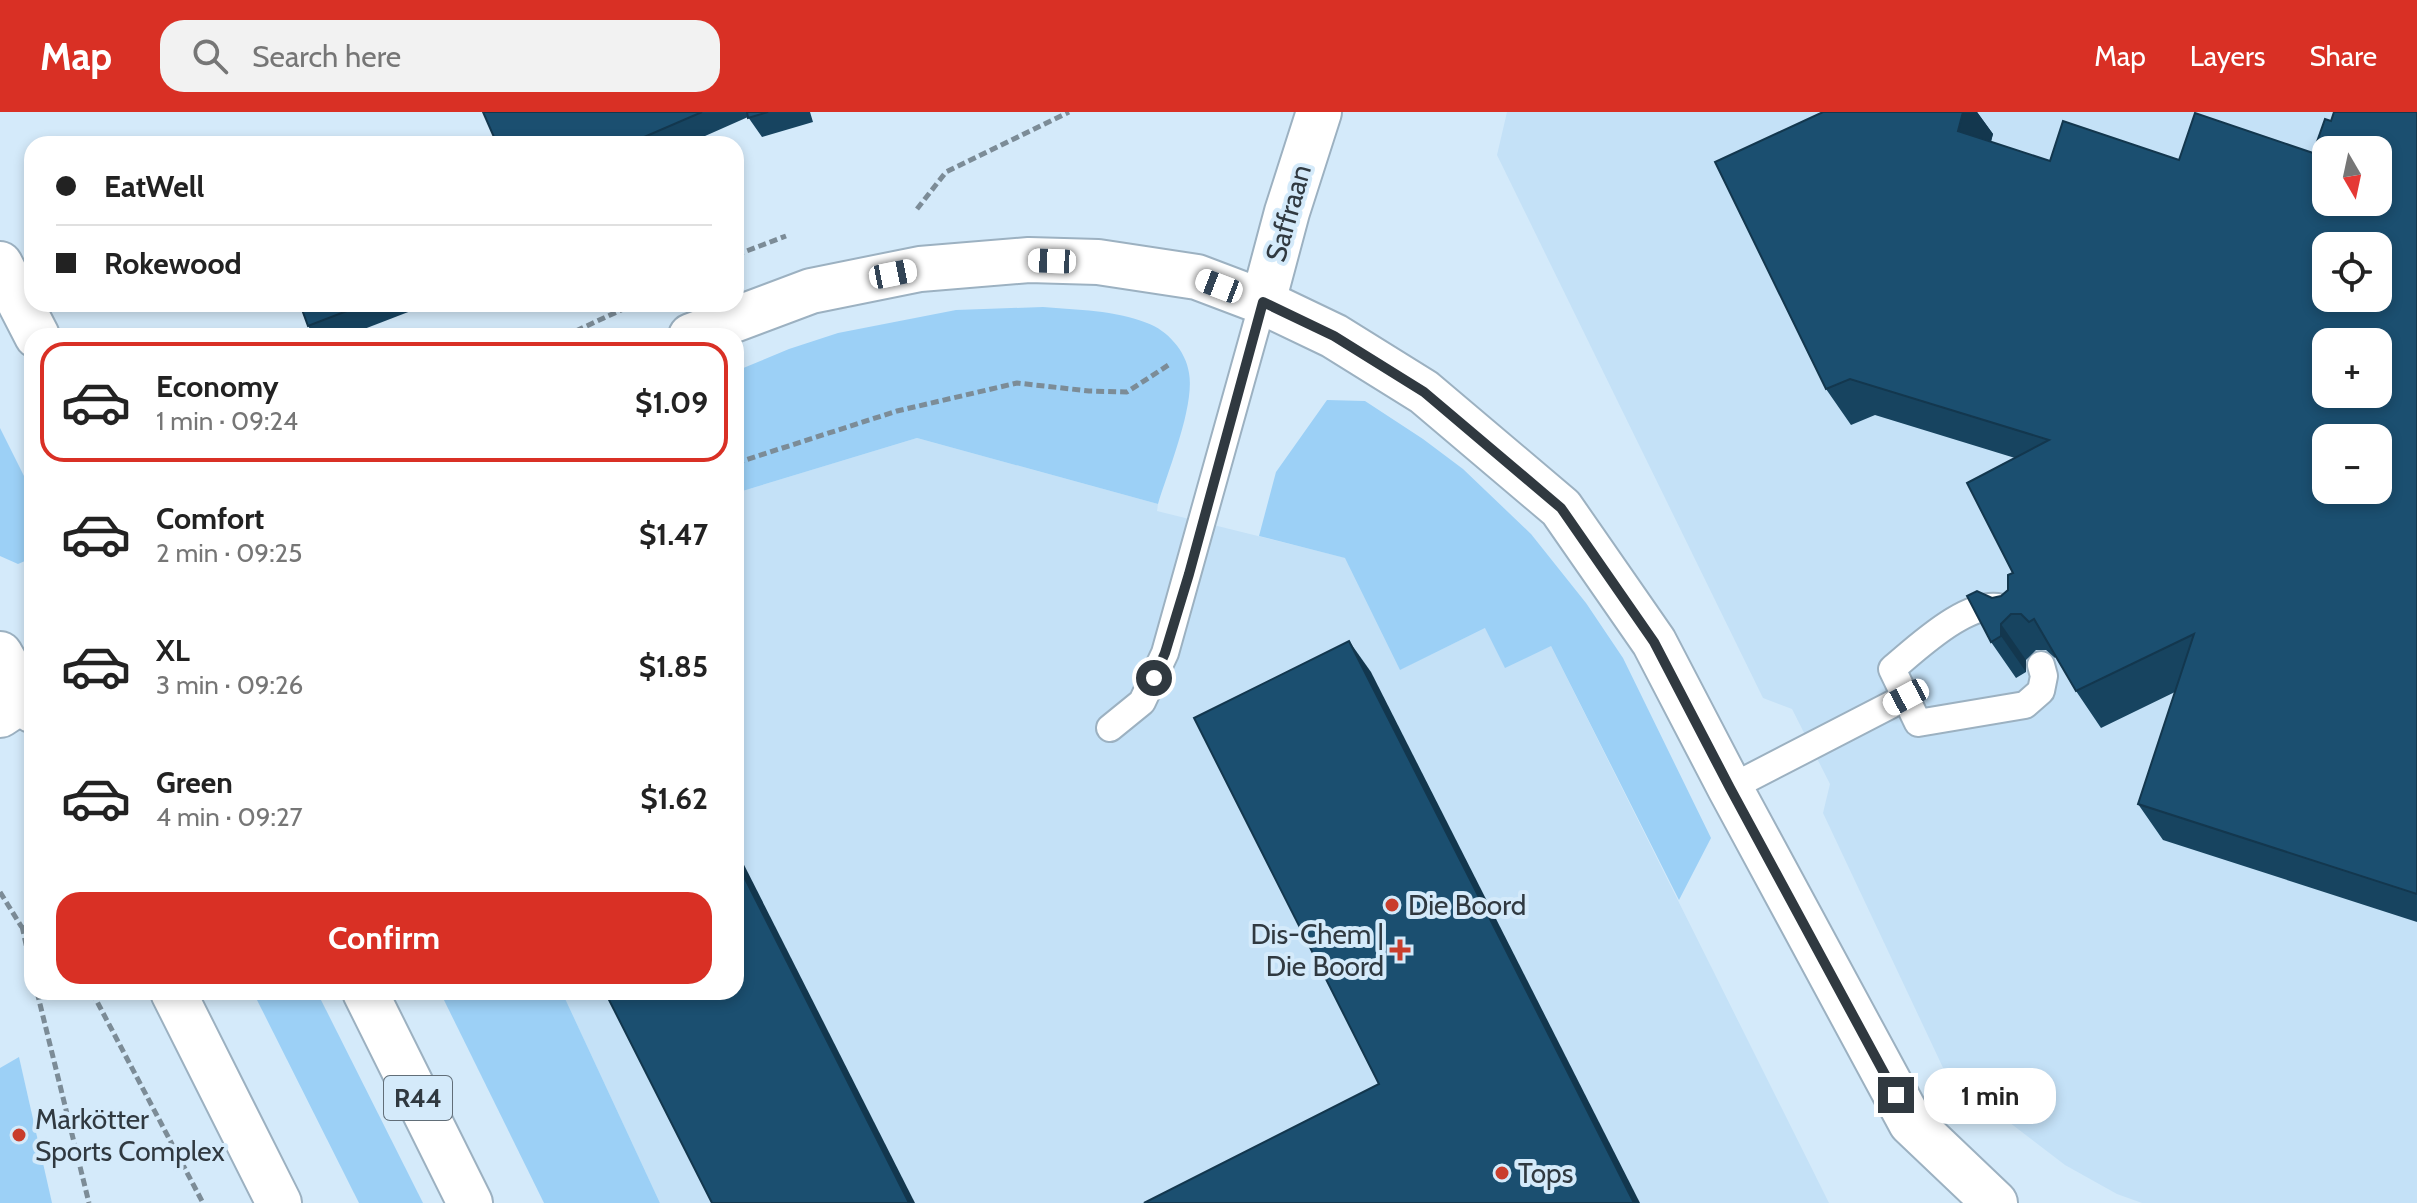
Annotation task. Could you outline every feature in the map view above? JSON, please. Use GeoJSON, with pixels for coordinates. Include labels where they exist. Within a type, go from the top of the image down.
{"type":"FeatureCollection","features":[{"type":"Feature","properties":{"kind":"street","name":"Saffraan"},"geometry":{"type":"LineString","coordinates":[[712,328],[811,291],[920,269],[1029,260],[1098,262],[1197,277],[1263,302],[1287,212],[1319,112]]}},
{"type":"Feature","properties":{"kind":"street"},"geometry":{"type":"LineString","coordinates":[[0,264],[24,311]]}},
{"type":"Feature","properties":{"kind":"street"},"geometry":{"type":"LineString","coordinates":[[1263,302],[1334,336],[1424,392],[1561,508],[1654,642],[1911,1123],[1995,1203]]}},
{"type":"Feature","properties":{"kind":"street"},"geometry":{"type":"LineString","coordinates":[[0,654],[23,704]]}},
{"type":"Feature","properties":{"kind":"street"},"geometry":{"type":"LineString","coordinates":[[177,1000],[279,1203]]}},
{"type":"Feature","properties":{"kind":"street","name":"R44"},"geometry":{"type":"LineString","coordinates":[[369,1000],[470,1203]]}},
{"type":"Feature","properties":{"kind":"lane"},"geometry":{"type":"LineString","coordinates":[[1110,728],[1142,702],[1165,653],[1263,302]]}},
{"type":"Feature","properties":{"kind":"lane"},"geometry":{"type":"LineString","coordinates":[[2019,618],[1998,605],[1971,611],[1935,634],[1892,669],[1918,723],[2025,705],[2041,691],[2044,676],[2041,665]]}},
{"type":"Feature","properties":{"kind":"lane"},"geometry":{"type":"LineString","coordinates":[[1730,788],[1906,697]]}},
{"type":"Feature","properties":{"kind":"path"},"geometry":{"type":"LineString","coordinates":[[917,209],[946,172],[1069,112]]}},
{"type":"Feature","properties":{"kind":"path"},"geometry":{"type":"LineString","coordinates":[[744,252],[786,236]]}},
{"type":"Feature","properties":{"kind":"path"},"geometry":{"type":"LineString","coordinates":[[582,328],[617,312]]}},
{"type":"Feature","properties":{"kind":"path"},"geometry":{"type":"LineString","coordinates":[[744,460],[897,411],[1017,383],[1127,392],[1170,364]]}},
{"type":"Feature","properties":{"kind":"path"},"geometry":{"type":"LineString","coordinates":[[0,892],[24,929]]}},
{"type":"Feature","properties":{"kind":"path"},"geometry":{"type":"LineString","coordinates":[[21,926],[24,939]]}},
{"type":"Feature","properties":{"kind":"path"},"geometry":{"type":"LineString","coordinates":[[39,1000],[89,1203]]}},
{"type":"Feature","properties":{"kind":"path"},"geometry":{"type":"LineString","coordinates":[[96,1000],[203,1203]]}},
{"type":"Feature","properties":{"kind":"shaded area"},"geometry":{"type":"Polygon","coordinates":[[[1507,112],[2417,112],[2417,1203],[2142,1203],[2117,1194],[2065,1165],[1946,1074],[1823,813],[1830,784],[1792,709],[1763,698],[1497,155],[1507,112]]]}},
{"type":"Feature","properties":{"kind":"shaded area"},"geometry":{"type":"Polygon","coordinates":[[[1043,307],[1096,311],[1122,315],[1154,326],[1174,342],[1187,365],[1190,387],[1180,438],[1158,504],[917,438],[744,491],[744,368],[838,333],[956,310],[1043,307]]]}},
{"type":"Feature","properties":{"kind":"shaded area"},"geometry":{"type":"Polygon","coordinates":[[[1327,400],[1365,401],[1463,469],[1531,534],[1586,603],[1623,658],[1711,838],[1679,900],[1551,646],[1505,668],[1485,628],[1400,670],[1345,558],[1259,536],[1276,472],[1327,400]]]}},
{"type":"Feature","properties":{"kind":"shaded area"},"geometry":{"type":"Polygon","coordinates":[[[0,428],[24,476],[24,561],[18,564],[0,556],[0,428]]]}},
{"type":"Feature","properties":{"kind":"shaded area"},"geometry":{"type":"Polygon","coordinates":[[[917,438],[1158,504],[1157,511],[1346,558],[1401,669],[1485,628],[1551,646],[1829,1203],[660,1203],[566,1000],[744,1000],[744,491],[917,438]]]}},
{"type":"Feature","properties":{"kind":"shaded area"},"geometry":{"type":"Polygon","coordinates":[[[257,1000],[321,1000],[423,1203],[359,1203],[257,1000]]]}},
{"type":"Feature","properties":{"kind":"shaded area"},"geometry":{"type":"Polygon","coordinates":[[[444,1000],[566,1000],[660,1203],[544,1203],[444,1000]]]}},
{"type":"Feature","properties":{"kind":"shaded area","name":"Markötter Sports Complex"},"geometry":{"type":"Polygon","coordinates":[[[19,1057],[52,1203],[0,1203],[0,1068],[19,1057]]]}},
{"type":"Feature","properties":{"kind":"building"},"geometry":{"type":"Polygon","coordinates":[[[483,112],[702,112],[646,136],[494,136],[483,112]]]}},
{"type":"Feature","properties":{"kind":"building"},"geometry":{"type":"Polygon","coordinates":[[[747,112],[768,112],[748,118],[747,112]]]}},
{"type":"Feature","properties":{"kind":"building"},"geometry":{"type":"Polygon","coordinates":[[[1823,112],[1963,112],[1958,131],[2050,161],[2063,121],[2179,160],[2195,113],[2312,153],[2312,216],[2392,216],[2392,136],[2319,136],[2325,119],[2331,121],[2334,112],[2417,112],[2417,894],[2138,804],[2194,634],[2076,691],[2034,619],[2029,622],[2021,614],[2011,614],[2001,624],[2001,636],[1991,642],[1967,596],[1977,591],[1992,598],[2001,596],[2008,590],[2008,575],[2013,573],[1967,483],[2049,440],[1850,379],[1826,389],[1715,162],[1823,112]]]}},
{"type":"Feature","properties":{"kind":"building"},"geometry":{"type":"Polygon","coordinates":[[[303,312],[344,312],[308,326],[303,312]]]}},
{"type":"Feature","properties":{"kind":"building","name":"Die Boord"},"geometry":{"type":"Polygon","coordinates":[[[1349,641],[1634,1203],[1144,1203],[1379,1084],[1194,718],[1349,641]]]}},
{"type":"Feature","properties":{"kind":"building"},"geometry":{"type":"Polygon","coordinates":[[[744,877],[909,1203],[712,1203],[609,1000],[744,1000],[744,877]]]}},
{"type":"Feature","properties":{"kind":"place","name":"Die Boord"},"geometry":{"type":"Point","coordinates":[1392,905]}},
{"type":"Feature","properties":{"kind":"place","name":"Dis-Chem | Die Boord"},"geometry":{"type":"Point","coordinates":[1400,950]}},
{"type":"Feature","properties":{"kind":"place","name":"Markötter Sports Complex"},"geometry":{"type":"Point","coordinates":[19,1135]}},
{"type":"Feature","properties":{"kind":"place","name":"Tops"},"geometry":{"type":"Point","coordinates":[1502,1173]}},
{"type":"Feature","properties":{"kind":"route"},"geometry":{"type":"LineString","coordinates":[[1154,678],[1165,653],[1189,574],[1263,302],[1334,336],[1424,392],[1561,508],[1654,642],[1896,1095]]}}]}
